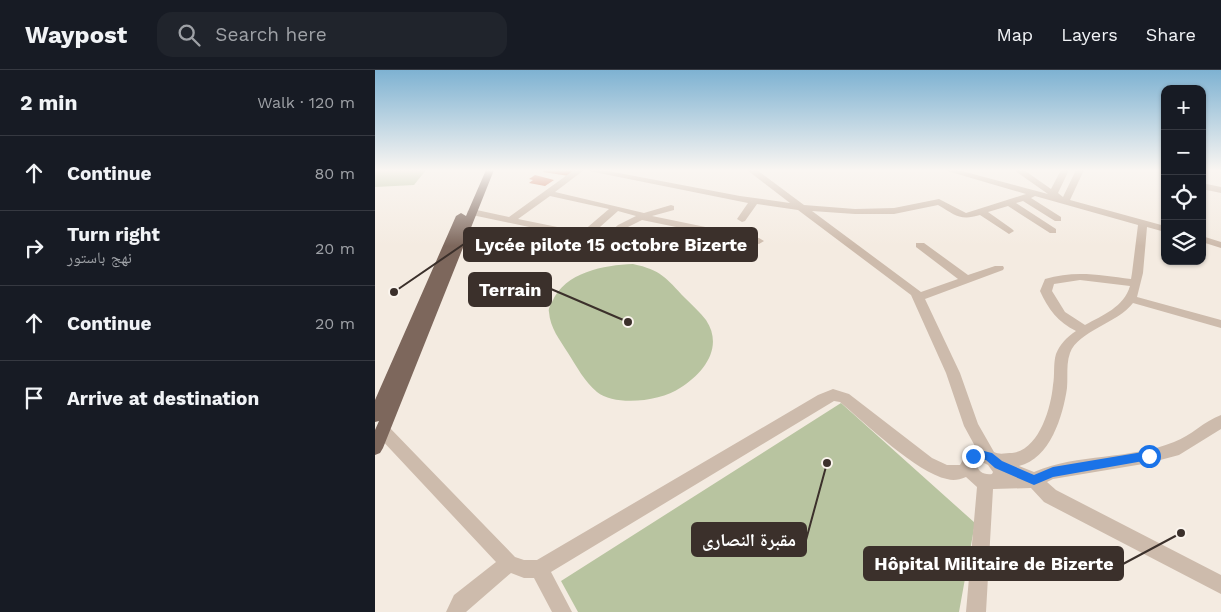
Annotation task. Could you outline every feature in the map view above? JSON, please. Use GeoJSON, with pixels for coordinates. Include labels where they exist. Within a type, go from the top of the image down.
{"type":"FeatureCollection","features":[{"type":"Feature","properties":{"kind":"main road"},"geometry":{"type":"LineString","coordinates":[[375,448],[383,431],[380,411],[446,248],[470,195]]}},
{"type":"Feature","properties":{"kind":"main road"},"geometry":{"type":"LineString","coordinates":[[380,411],[479,195]]}},
{"type":"Feature","properties":{"kind":"street"},"geometry":{"type":"LineString","coordinates":[[511,220],[546,195]]}},
{"type":"Feature","properties":{"kind":"street"},"geometry":{"type":"LineString","coordinates":[[559,195],[616,208],[642,217],[759,241]]}},
{"type":"Feature","properties":{"kind":"street"},"geometry":{"type":"LineString","coordinates":[[669,195],[679,199],[755,201],[805,208],[895,211],[939,202],[964,216],[1029,195]]}},
{"type":"Feature","properties":{"kind":"street"},"geometry":{"type":"LineString","coordinates":[[787,195],[910,287],[919,298],[953,373],[985,461],[1001,473],[999,477],[989,482]]}},
{"type":"Feature","properties":{"kind":"street"},"geometry":{"type":"LineString","coordinates":[[1039,195],[1161,228]]}},
{"type":"Feature","properties":{"kind":"street"},"geometry":{"type":"LineString","coordinates":[[1055,195],[1065,202]]}},
{"type":"Feature","properties":{"kind":"street"},"geometry":{"type":"LineString","coordinates":[[1065,202],[1068,195]]}},
{"type":"Feature","properties":{"kind":"street"},"geometry":{"type":"LineString","coordinates":[[1023,197],[1058,219]]}},
{"type":"Feature","properties":{"kind":"street"},"geometry":{"type":"LineString","coordinates":[[606,240],[625,223],[679,199]]}},
{"type":"Feature","properties":{"kind":"street"},"geometry":{"type":"LineString","coordinates":[[659,220],[679,199]]}},
{"type":"Feature","properties":{"kind":"street"},"geometry":{"type":"LineString","coordinates":[[742,219],[755,201]]}},
{"type":"Feature","properties":{"kind":"street"},"geometry":{"type":"LineString","coordinates":[[1008,202],[1053,231]]}},
{"type":"Feature","properties":{"kind":"street"},"geometry":{"type":"LineString","coordinates":[[585,235],[616,208]]}},
{"type":"Feature","properties":{"kind":"street"},"geometry":{"type":"LineString","coordinates":[[981,211],[1009,231]]}},
{"type":"Feature","properties":{"kind":"street"},"geometry":{"type":"LineString","coordinates":[[472,212],[685,256]]}},
{"type":"Feature","properties":{"kind":"street"},"geometry":{"type":"LineString","coordinates":[[383,431],[509,563],[528,570],[539,570],[833,394],[843,398],[926,463],[940,470],[953,474],[962,473],[985,461],[1027,456],[1037,448],[1057,402],[1060,386],[1061,358],[1067,346],[1085,330],[1120,309],[1131,299],[1143,223]]}},
{"type":"Feature","properties":{"kind":"street"},"geometry":{"type":"LineString","coordinates":[[1206,241],[1221,245]]}},
{"type":"Feature","properties":{"kind":"street"},"geometry":{"type":"LineString","coordinates":[[920,245],[967,280]]}},
{"type":"Feature","properties":{"kind":"street"},"geometry":{"type":"LineString","coordinates":[[919,298],[999,268]]}},
{"type":"Feature","properties":{"kind":"street"},"geometry":{"type":"LineString","coordinates":[[1085,330],[1066,321],[1057,311],[1046,291],[1049,282],[1056,279],[1083,278],[1135,283]]}},
{"type":"Feature","properties":{"kind":"street"},"geometry":{"type":"LineString","coordinates":[[1131,299],[1221,324]]}},
{"type":"Feature","properties":{"kind":"street"},"geometry":{"type":"LineString","coordinates":[[985,461],[973,476],[989,482],[1034,480],[1053,472],[1149,456],[1179,448],[1221,421]]}},
{"type":"Feature","properties":{"kind":"street"},"geometry":{"type":"LineString","coordinates":[[985,461],[1034,480],[1050,496],[1221,584]]}},
{"type":"Feature","properties":{"kind":"street"},"geometry":{"type":"LineString","coordinates":[[976,612],[989,482]]}},
{"type":"Feature","properties":{"kind":"street"},"geometry":{"type":"LineString","coordinates":[[456,612],[461,602],[509,563]]}},
{"type":"Feature","properties":{"kind":"street"},"geometry":{"type":"LineString","coordinates":[[539,570],[562,612]]}},
{"type":"Feature","properties":{"kind":"green space"},"geometry":{"type":"Polygon","coordinates":[[[633,264],[657,272],[668,280],[699,311],[711,330],[712,349],[704,367],[697,375],[672,393],[639,401],[615,400],[597,392],[588,383],[556,334],[551,323],[549,310],[558,292],[576,277],[610,266],[633,264]]]}},
{"type":"Feature","properties":{"kind":"green space"},"geometry":{"type":"Polygon","coordinates":[[[841,403],[975,523],[959,612],[578,612],[561,581],[841,403]]]}},
{"type":"Feature","properties":{"kind":"place","name":"Lycée pilote 15 octobre Bizerte"},"geometry":{"type":"Point","coordinates":[394,292]}},
{"type":"Feature","properties":{"kind":"place","name":"Terrain"},"geometry":{"type":"Point","coordinates":[628,322]}},
{"type":"Feature","properties":{"kind":"place","name":"مقبرة النصارى"},"geometry":{"type":"Point","coordinates":[827,463]}},
{"type":"Feature","properties":{"kind":"place","name":"Hôpital Militaire de Bizerte"},"geometry":{"type":"Point","coordinates":[1181,533]}},
{"type":"Feature","properties":{"kind":"route"},"geometry":{"type":"LineString","coordinates":[[973,456],[980,454],[988,456],[998,464],[1034,480],[1053,472],[1149,456]]}}]}
